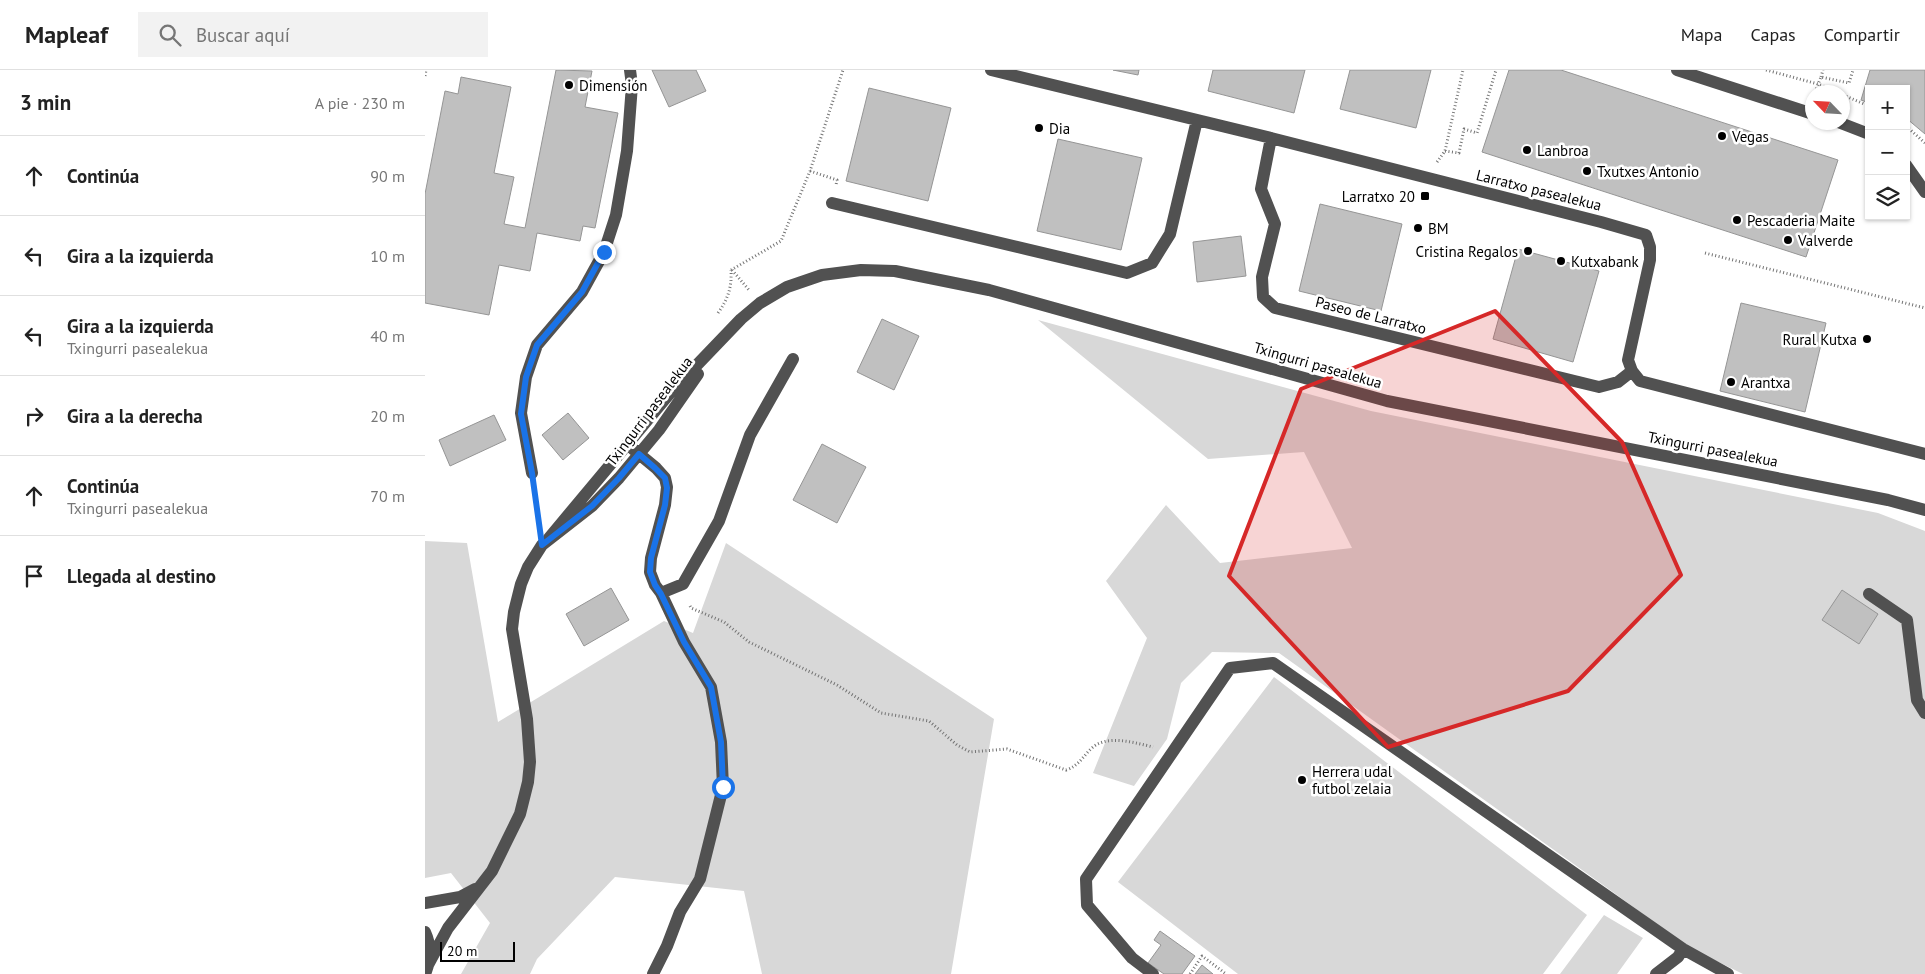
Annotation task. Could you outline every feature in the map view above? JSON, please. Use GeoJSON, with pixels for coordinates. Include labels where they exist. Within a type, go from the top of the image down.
{"type":"FeatureCollection","features":[{"type":"Feature","properties":{"kind":"street"},"geometry":{"type":"LineString","coordinates":[[532,473],[521,414],[526,377],[537,345],[582,292],[604,252],[616,215],[627,151],[632,85],[631,70]]}},
{"type":"Feature","properties":{"kind":"street","name":"Larratxo pasealekua"},"geometry":{"type":"LineString","coordinates":[[991,70],[1271,138],[1646,235],[1650,247],[1650,260],[1629,360],[1632,371]]}},
{"type":"Feature","properties":{"kind":"street"},"geometry":{"type":"LineString","coordinates":[[1677,70],[1805,111]]}},
{"type":"Feature","properties":{"kind":"street"},"geometry":{"type":"LineString","coordinates":[[832,203],[1127,273],[1152,263],[1170,234],[1197,120]]}},
{"type":"Feature","properties":{"kind":"street"},"geometry":{"type":"LineString","coordinates":[[1850,127],[1865,132]]}},
{"type":"Feature","properties":{"kind":"street","name":"Paseo de Larratxo"},"geometry":{"type":"LineString","coordinates":[[1271,138],[1261,189],[1275,224],[1263,277],[1263,298],[1275,308],[1599,387],[1617,382],[1632,371]]}},
{"type":"Feature","properties":{"kind":"street"},"geometry":{"type":"LineString","coordinates":[[1910,171],[1925,192]]}},
{"type":"Feature","properties":{"kind":"street","name":"Txingurri pasealekua"},"geometry":{"type":"LineString","coordinates":[[427,969],[448,928],[492,871],[507,844],[520,814],[528,782],[530,762],[527,719],[512,629],[521,584],[528,567],[546,542],[671,392],[741,319],[787,287],[822,275],[861,270],[895,271],[989,290],[1387,402],[1878,498],[1925,510]]}},
{"type":"Feature","properties":{"kind":"street","name":"Txingurri pasealekua"},"geometry":{"type":"LineString","coordinates":[[546,542],[592,506],[619,478],[659,430],[724,337]]}},
{"type":"Feature","properties":{"kind":"street"},"geometry":{"type":"LineString","coordinates":[[661,594],[683,584],[719,521],[750,435],[793,359]]}},
{"type":"Feature","properties":{"kind":"street"},"geometry":{"type":"LineString","coordinates":[[1632,371],[1640,381],[1671,390],[1925,454]]}},
{"type":"Feature","properties":{"kind":"street"},"geometry":{"type":"LineString","coordinates":[[627,445],[665,478],[667,488],[661,523],[651,558],[650,572],[680,635],[711,687],[721,742],[723,787],[700,878],[680,912],[667,946],[653,974]]}},
{"type":"Feature","properties":{"kind":"street"},"geometry":{"type":"LineString","coordinates":[[1869,594],[1907,620],[1917,700],[1925,713]]}},
{"type":"Feature","properties":{"kind":"street"},"geometry":{"type":"LineString","coordinates":[[1153,974],[1132,958],[1087,905],[1086,879],[1230,668],[1273,663],[1683,950],[1728,974]]}},
{"type":"Feature","properties":{"kind":"street","name":"Txingurri pasealekua"},"geometry":{"type":"LineString","coordinates":[[425,903],[460,897],[479,887]]}},
{"type":"Feature","properties":{"kind":"street","name":"Txingurri pasealekua"},"geometry":{"type":"LineString","coordinates":[[425,932],[430,950],[427,969]]}},
{"type":"Feature","properties":{"kind":"street"},"geometry":{"type":"LineString","coordinates":[[1656,974],[1678,957],[1683,950]]}},
{"type":"Feature","properties":{"kind":"path"},"geometry":{"type":"LineString","coordinates":[[425,76],[426,70]]}},
{"type":"Feature","properties":{"kind":"path"},"geometry":{"type":"LineString","coordinates":[[1426,178],[1445,151],[1463,70]]}},
{"type":"Feature","properties":{"kind":"path"},"geometry":{"type":"LineString","coordinates":[[1445,151],[1459,153],[1464,129],[1477,133],[1496,70]]}},
{"type":"Feature","properties":{"kind":"path"},"geometry":{"type":"LineString","coordinates":[[1766,70],[1818,84],[1823,70]]}},
{"type":"Feature","properties":{"kind":"path"},"geometry":{"type":"LineString","coordinates":[[1821,77],[1849,83],[1853,70]]}},
{"type":"Feature","properties":{"kind":"path"},"geometry":{"type":"LineString","coordinates":[[760,304],[731,270],[781,241],[810,171],[843,71]]}},
{"type":"Feature","properties":{"kind":"path"},"geometry":{"type":"LineString","coordinates":[[1850,98],[1865,104]]}},
{"type":"Feature","properties":{"kind":"path"},"geometry":{"type":"LineString","coordinates":[[1910,130],[1925,143]]}},
{"type":"Feature","properties":{"kind":"path"},"geometry":{"type":"LineString","coordinates":[[1705,253],[1925,308]]}},
{"type":"Feature","properties":{"kind":"path"},"geometry":{"type":"LineString","coordinates":[[532,473],[546,542]]}},
{"type":"Feature","properties":{"kind":"path"},"geometry":{"type":"LineString","coordinates":[[683,584],[686,598],[691,608],[724,622],[749,642],[837,685],[881,713],[929,721],[957,745],[970,752],[1007,749],[1066,770],[1075,767],[1093,746],[1105,742],[1123,741],[1154,748],[1181,741]]}},
{"type":"Feature","properties":{"kind":"path"},"geometry":{"type":"LineString","coordinates":[[1190,974],[1202,956],[1226,974]]}},
{"type":"Feature","properties":{"kind":"highlighted area"},"geometry":{"type":"Polygon","coordinates":[[[1495,311],[1622,442],[1681,575],[1568,691],[1388,747],[1229,576],[1301,389],[1495,311]]]}},
{"type":"Feature","properties":{"kind":"shaded area"},"geometry":{"type":"Polygon","coordinates":[[[1038,320],[1371,411],[1878,513],[1925,531],[1925,974],[1743,974],[1688,947],[1279,653],[1212,652],[1181,683],[1167,739],[1134,786],[1093,773],[1147,638],[1106,581],[1166,505],[1220,563],[1352,548],[1304,452],[1208,459],[1038,320]]]}},
{"type":"Feature","properties":{"kind":"shaded area"},"geometry":{"type":"Polygon","coordinates":[[[425,541],[467,543],[498,722],[664,621],[693,633],[726,543],[994,719],[951,974],[762,974],[744,891],[615,877],[537,959],[530,974],[461,974],[490,923],[451,873],[425,878],[425,541]]]}},
{"type":"Feature","properties":{"kind":"shaded area","name":"Herrera udal futbol zelaia"},"geometry":{"type":"Polygon","coordinates":[[[1274,677],[1587,915],[1543,974],[1238,974],[1118,882],[1274,677]]]}},
{"type":"Feature","properties":{"kind":"shaded area"},"geometry":{"type":"Polygon","coordinates":[[[1604,915],[1643,938],[1617,974],[1560,974],[1604,915]]]}},
{"type":"Feature","properties":{"kind":"building"},"geometry":{"type":"Polygon","coordinates":[[[556,70],[592,71],[585,107],[618,113],[595,228],[583,226],[580,241],[537,233],[530,271],[499,265],[489,315],[425,303],[425,194],[445,91],[458,94],[461,77],[511,87],[494,173],[514,177],[504,224],[525,228],[556,70]]]}},
{"type":"Feature","properties":{"kind":"building"},"geometry":{"type":"Polygon","coordinates":[[[652,70],[696,70],[706,91],[669,107],[652,70]]]}},
{"type":"Feature","properties":{"kind":"building"},"geometry":{"type":"Polygon","coordinates":[[[1113,70],[1139,70],[1138,75],[1113,70]]]}},
{"type":"Feature","properties":{"kind":"building"},"geometry":{"type":"Polygon","coordinates":[[[1213,70],[1305,70],[1294,113],[1208,91],[1213,70]]]}},
{"type":"Feature","properties":{"kind":"building"},"geometry":{"type":"Polygon","coordinates":[[[1350,70],[1431,70],[1416,128],[1340,109],[1350,70]]]}},
{"type":"Feature","properties":{"kind":"building"},"geometry":{"type":"Polygon","coordinates":[[[1509,70],[1561,70],[1838,160],[1806,257],[1482,152],[1509,70]]]}},
{"type":"Feature","properties":{"kind":"building"},"geometry":{"type":"Polygon","coordinates":[[[1870,70],[1925,70],[1925,134],[1910,121],[1910,85],[1866,85],[1870,70]]]}},
{"type":"Feature","properties":{"kind":"building"},"geometry":{"type":"Polygon","coordinates":[[[1865,87],[1865,102],[1861,100],[1865,87]]]}},
{"type":"Feature","properties":{"kind":"building"},"geometry":{"type":"Polygon","coordinates":[[[869,88],[951,108],[928,201],[846,181],[869,88]]]}},
{"type":"Feature","properties":{"kind":"building"},"geometry":{"type":"Polygon","coordinates":[[[1058,139],[1142,158],[1121,250],[1037,231],[1058,139]]]}},
{"type":"Feature","properties":{"kind":"building"},"geometry":{"type":"Polygon","coordinates":[[[1320,204],[1402,224],[1381,311],[1299,291],[1320,204]]]}},
{"type":"Feature","properties":{"kind":"building"},"geometry":{"type":"Polygon","coordinates":[[[1241,236],[1246,276],[1197,282],[1193,242],[1241,236]]]}},
{"type":"Feature","properties":{"kind":"building"},"geometry":{"type":"Polygon","coordinates":[[[1518,249],[1599,271],[1573,362],[1493,339],[1518,249]]]}},
{"type":"Feature","properties":{"kind":"building"},"geometry":{"type":"Polygon","coordinates":[[[1741,303],[1826,323],[1805,412],[1720,391],[1741,303]]]}},
{"type":"Feature","properties":{"kind":"building"},"geometry":{"type":"Polygon","coordinates":[[[882,319],[919,336],[894,390],[857,372],[882,319]]]}},
{"type":"Feature","properties":{"kind":"building"},"geometry":{"type":"Polygon","coordinates":[[[568,413],[589,438],[563,460],[542,435],[568,413]]]}},
{"type":"Feature","properties":{"kind":"building"},"geometry":{"type":"Polygon","coordinates":[[[494,415],[506,440],[450,466],[439,440],[494,415]]]}},
{"type":"Feature","properties":{"kind":"building"},"geometry":{"type":"Polygon","coordinates":[[[822,444],[866,467],[837,523],[793,500],[822,444]]]}},
{"type":"Feature","properties":{"kind":"building"},"geometry":{"type":"Polygon","coordinates":[[[611,588],[629,620],[584,646],[566,614],[611,588]]]}},
{"type":"Feature","properties":{"kind":"building"},"geometry":{"type":"Polygon","coordinates":[[[1842,590],[1878,614],[1859,644],[1822,620],[1842,590]]]}},
{"type":"Feature","properties":{"kind":"building"},"geometry":{"type":"Polygon","coordinates":[[[1160,931],[1195,956],[1182,974],[1164,974],[1148,963],[1161,945],[1154,940],[1160,931]]]}},
{"type":"Feature","properties":{"kind":"building"},"geometry":{"type":"Polygon","coordinates":[[[1202,965],[1213,974],[1195,974],[1202,965]]]}},
{"type":"Feature","properties":{"kind":"place","name":"Dimensión"},"geometry":{"type":"Point","coordinates":[569,85]}},
{"type":"Feature","properties":{"kind":"place","name":"Dia"},"geometry":{"type":"Point","coordinates":[1039,128]}},
{"type":"Feature","properties":{"kind":"place","name":"Vegas"},"geometry":{"type":"Point","coordinates":[1722,136]}},
{"type":"Feature","properties":{"kind":"place","name":"Lanbroa"},"geometry":{"type":"Point","coordinates":[1527,150]}},
{"type":"Feature","properties":{"kind":"place","name":"Txutxes Antonio"},"geometry":{"type":"Point","coordinates":[1587,171]}},
{"type":"Feature","properties":{"kind":"place","name":"Larratxo 20"},"geometry":{"type":"Point","coordinates":[1425,196]}},
{"type":"Feature","properties":{"kind":"place","name":"Pescaderia Maite"},"geometry":{"type":"Point","coordinates":[1737,220]}},
{"type":"Feature","properties":{"kind":"place","name":"BM"},"geometry":{"type":"Point","coordinates":[1418,228]}},
{"type":"Feature","properties":{"kind":"place","name":"Valverde"},"geometry":{"type":"Point","coordinates":[1788,240]}},
{"type":"Feature","properties":{"kind":"place","name":"Cristina Regalos"},"geometry":{"type":"Point","coordinates":[1528,251]}},
{"type":"Feature","properties":{"kind":"place","name":"Kutxabank"},"geometry":{"type":"Point","coordinates":[1561,261]}},
{"type":"Feature","properties":{"kind":"place","name":"Rural Kutxa"},"geometry":{"type":"Point","coordinates":[1867,339]}},
{"type":"Feature","properties":{"kind":"place","name":"Arantxa"},"geometry":{"type":"Point","coordinates":[1731,382]}},
{"type":"Feature","properties":{"kind":"place","name":"Herrera udal futbol zelaia"},"geometry":{"type":"Point","coordinates":[1302,780]}},
{"type":"Feature","properties":{"kind":"route"},"geometry":{"type":"LineString","coordinates":[[604,252],[582,292],[537,345],[526,377],[521,414],[532,473],[542,545],[592,506],[639,454],[665,478],[667,488],[665,505],[651,558],[650,572],[684,642],[711,687],[721,742],[723,787]]}}]}
